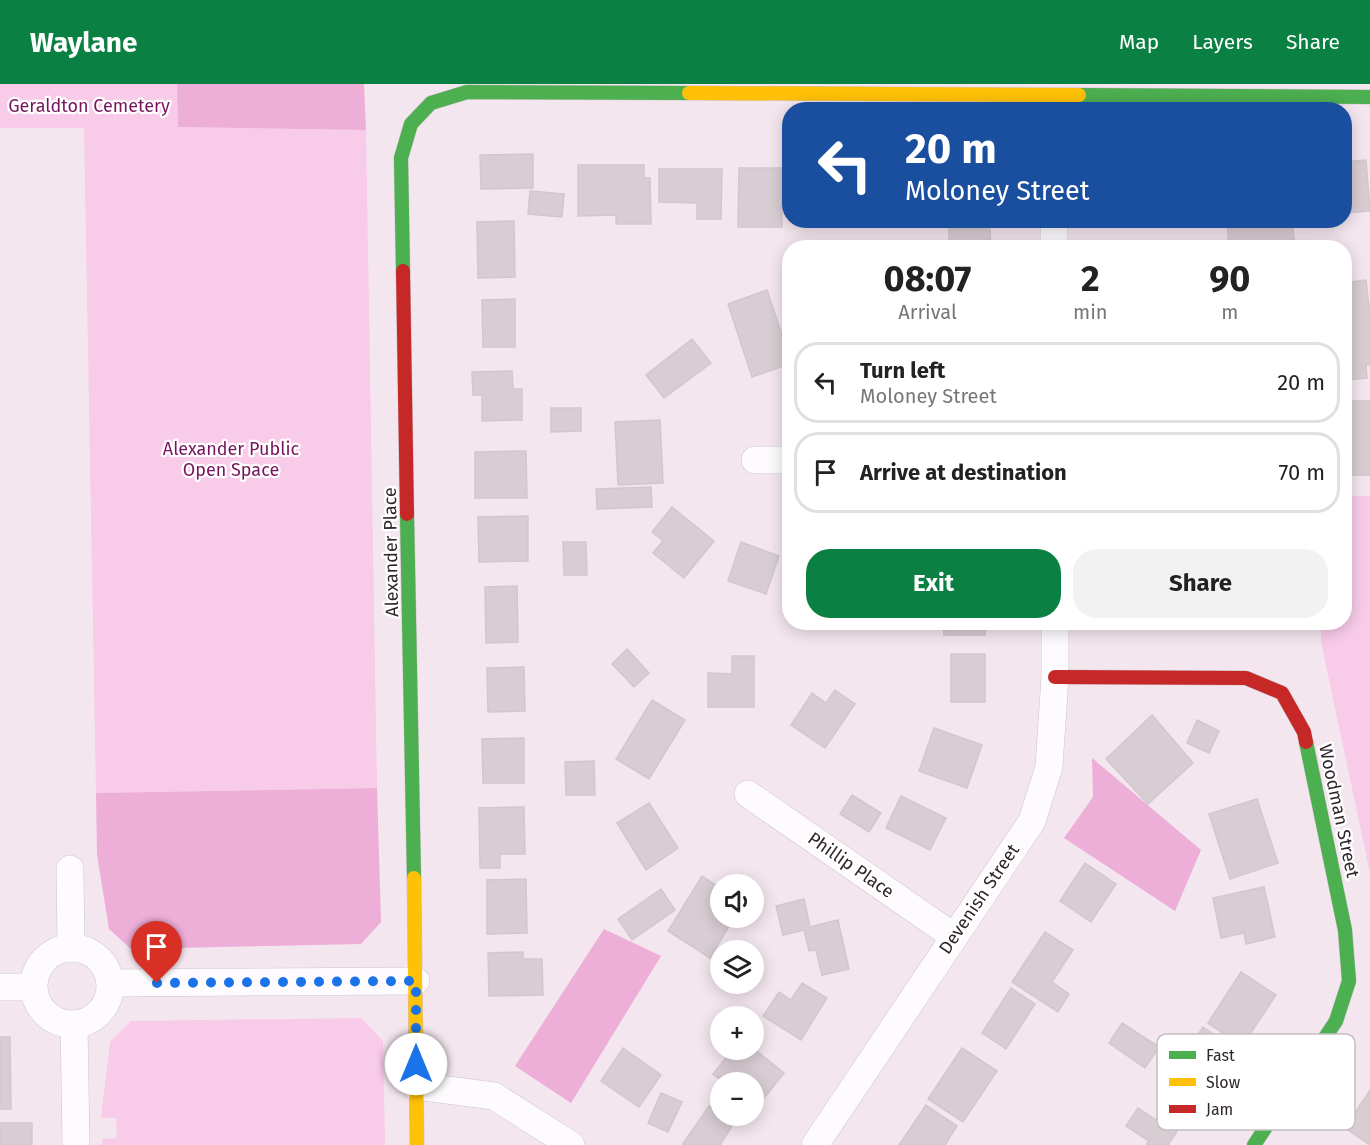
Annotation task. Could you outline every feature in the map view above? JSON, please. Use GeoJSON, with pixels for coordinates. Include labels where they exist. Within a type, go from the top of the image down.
{"type":"FeatureCollection","features":[{"type":"Feature","properties":{"kind":"street","name":"Alexander Place"},"geometry":{"type":"LineString","coordinates":[[417,1145],[401,158],[411,124],[431,103],[467,92],[1001,102]]}},
{"type":"Feature","properties":{"kind":"street"},"geometry":{"type":"LineString","coordinates":[[1107,102],[1370,97]]}},
{"type":"Feature","properties":{"kind":"street"},"geometry":{"type":"LineString","coordinates":[[755,460],[782,460]]}},
{"type":"Feature","properties":{"kind":"street","name":"Devenish Street"},"geometry":{"type":"LineString","coordinates":[[815,1145],[1032,821],[1049,767],[1055,677],[1055,630]]}},
{"type":"Feature","properties":{"kind":"street","name":"Woodman Street"},"geometry":{"type":"LineString","coordinates":[[1055,677],[1246,678],[1282,693],[1304,732],[1345,930],[1349,981],[1336,1021],[1327,1034]]}},
{"type":"Feature","properties":{"kind":"street","name":"Phillip Place"},"geometry":{"type":"LineString","coordinates":[[748,794],[953,936]]}},
{"type":"Feature","properties":{"kind":"street"},"geometry":{"type":"LineString","coordinates":[[70,869],[71,948]]}},
{"type":"Feature","properties":{"kind":"street"},"geometry":{"type":"LineString","coordinates":[[71,948],[82,949],[93,954],[102,962],[110,983],[108,998],[100,1011],[89,1020],[74,1024],[59,1022],[46,1014],[37,1002],[33,987],[38,968],[44,960],[61,949],[71,948]]}},
{"type":"Feature","properties":{"kind":"street"},"geometry":{"type":"LineString","coordinates":[[110,983],[416,981]]}},
{"type":"Feature","properties":{"kind":"street"},"geometry":{"type":"LineString","coordinates":[[0,987],[33,987]]}},
{"type":"Feature","properties":{"kind":"street"},"geometry":{"type":"LineString","coordinates":[[74,1024],[76,1145]]}},
{"type":"Feature","properties":{"kind":"street"},"geometry":{"type":"LineString","coordinates":[[416,1086],[494,1096],[571,1145]]}},
{"type":"Feature","properties":{"kind":"street","name":"Woodman Street"},"geometry":{"type":"LineString","coordinates":[[1254,1145],[1264,1130]]}},
{"type":"Feature","properties":{"kind":"green space","name":"Alexander Public Open Space"},"geometry":{"type":"Polygon","coordinates":[[[0,84],[177,84],[178,127],[366,130],[377,788],[96,793],[84,128],[0,128],[0,84]]]}},
{"type":"Feature","properties":{"kind":"green space"},"geometry":{"type":"Polygon","coordinates":[[[1352,496],[1370,496],[1370,873],[1321,642],[1321,630],[1352,630],[1352,496]]]}},
{"type":"Feature","properties":{"kind":"green space"},"geometry":{"type":"Polygon","coordinates":[[[361,1018],[383,1041],[385,1145],[102,1145],[102,1139],[117,1138],[116,1118],[101,1118],[110,1042],[131,1021],[361,1018]]]}},
{"type":"Feature","properties":{"kind":"shaded area"},"geometry":{"type":"Polygon","coordinates":[[[177,84],[364,84],[366,130],[178,127],[177,84]]]}},
{"type":"Feature","properties":{"kind":"shaded area"},"geometry":{"type":"Polygon","coordinates":[[[1092,758],[1201,850],[1175,911],[1064,838],[1093,797],[1092,758]]]}},
{"type":"Feature","properties":{"kind":"shaded area"},"geometry":{"type":"Polygon","coordinates":[[[377,788],[381,922],[361,944],[131,949],[109,929],[97,855],[96,793],[377,788]]]}},
{"type":"Feature","properties":{"kind":"shaded area"},"geometry":{"type":"Polygon","coordinates":[[[604,929],[661,956],[571,1103],[515,1066],[604,929]]]}},
{"type":"Feature","properties":{"kind":"building"},"geometry":{"type":"Polygon","coordinates":[[[533,154],[533,188],[481,189],[480,155],[533,154]]]}},
{"type":"Feature","properties":{"kind":"building"},"geometry":{"type":"Polygon","coordinates":[[[1366,160],[1370,211],[1352,212],[1352,161],[1366,160]]]}},
{"type":"Feature","properties":{"kind":"building"},"geometry":{"type":"Polygon","coordinates":[[[578,165],[644,165],[644,178],[650,178],[651,224],[616,224],[616,215],[578,216],[578,165]]]}},
{"type":"Feature","properties":{"kind":"building"},"geometry":{"type":"Polygon","coordinates":[[[739,168],[782,168],[782,227],[738,227],[739,168]]]}},
{"type":"Feature","properties":{"kind":"building"},"geometry":{"type":"Polygon","coordinates":[[[659,169],[722,169],[721,219],[697,219],[697,203],[659,202],[659,169]]]}},
{"type":"Feature","properties":{"kind":"building"},"geometry":{"type":"Polygon","coordinates":[[[530,191],[564,194],[562,217],[528,214],[530,191]]]}},
{"type":"Feature","properties":{"kind":"building"},"geometry":{"type":"Polygon","coordinates":[[[514,221],[515,277],[478,278],[477,222],[514,221]]]}},
{"type":"Feature","properties":{"kind":"building"},"geometry":{"type":"Polygon","coordinates":[[[1228,228],[1293,228],[1294,240],[1228,240],[1228,228]]]}},
{"type":"Feature","properties":{"kind":"building"},"geometry":{"type":"Polygon","coordinates":[[[949,229],[990,229],[991,240],[949,240],[949,229]]]}},
{"type":"Feature","properties":{"kind":"building"},"geometry":{"type":"Polygon","coordinates":[[[1366,280],[1370,316],[1370,365],[1366,365],[1367,378],[1352,379],[1352,282],[1366,280]]]}},
{"type":"Feature","properties":{"kind":"building"},"geometry":{"type":"Polygon","coordinates":[[[767,290],[782,335],[782,366],[752,377],[728,304],[767,290]]]}},
{"type":"Feature","properties":{"kind":"building"},"geometry":{"type":"Polygon","coordinates":[[[515,299],[515,347],[483,347],[482,300],[515,299]]]}},
{"type":"Feature","properties":{"kind":"building"},"geometry":{"type":"Polygon","coordinates":[[[692,339],[711,363],[664,398],[646,375],[692,339]]]}},
{"type":"Feature","properties":{"kind":"building"},"geometry":{"type":"Polygon","coordinates":[[[512,371],[513,389],[522,389],[522,420],[482,421],[482,395],[473,395],[472,372],[512,371]]]}},
{"type":"Feature","properties":{"kind":"building"},"geometry":{"type":"Polygon","coordinates":[[[1352,401],[1370,401],[1370,475],[1352,475],[1352,401]]]}},
{"type":"Feature","properties":{"kind":"building"},"geometry":{"type":"Polygon","coordinates":[[[551,408],[581,408],[581,431],[551,432],[551,408]]]}},
{"type":"Feature","properties":{"kind":"building"},"geometry":{"type":"Polygon","coordinates":[[[660,420],[663,483],[618,485],[615,422],[660,420]]]}},
{"type":"Feature","properties":{"kind":"building"},"geometry":{"type":"Polygon","coordinates":[[[526,451],[527,498],[475,498],[475,452],[526,451]]]}},
{"type":"Feature","properties":{"kind":"building"},"geometry":{"type":"Polygon","coordinates":[[[651,487],[652,507],[597,509],[596,489],[651,487]]]}},
{"type":"Feature","properties":{"kind":"building"},"geometry":{"type":"Polygon","coordinates":[[[672,507],[714,541],[684,578],[653,553],[663,541],[652,532],[672,507]]]}},
{"type":"Feature","properties":{"kind":"building"},"geometry":{"type":"Polygon","coordinates":[[[528,516],[528,561],[479,562],[478,517],[528,516]]]}},
{"type":"Feature","properties":{"kind":"building"},"geometry":{"type":"Polygon","coordinates":[[[563,542],[586,542],[587,575],[564,575],[563,542]]]}},
{"type":"Feature","properties":{"kind":"building"},"geometry":{"type":"Polygon","coordinates":[[[741,542],[779,556],[766,594],[728,581],[741,542]]]}},
{"type":"Feature","properties":{"kind":"building"},"geometry":{"type":"Polygon","coordinates":[[[517,586],[518,642],[486,643],[485,587],[517,586]]]}},
{"type":"Feature","properties":{"kind":"building"},"geometry":{"type":"Polygon","coordinates":[[[944,630],[985,630],[985,635],[944,635],[944,630]]]}},
{"type":"Feature","properties":{"kind":"building"},"geometry":{"type":"Polygon","coordinates":[[[627,649],[649,673],[634,687],[612,664],[627,649]]]}},
{"type":"Feature","properties":{"kind":"building"},"geometry":{"type":"Polygon","coordinates":[[[951,654],[985,654],[985,702],[951,702],[951,654]]]}},
{"type":"Feature","properties":{"kind":"building"},"geometry":{"type":"Polygon","coordinates":[[[732,656],[754,656],[754,707],[708,707],[708,673],[732,674],[732,656]]]}},
{"type":"Feature","properties":{"kind":"building"},"geometry":{"type":"Polygon","coordinates":[[[524,667],[525,711],[488,712],[487,668],[524,667]]]}},
{"type":"Feature","properties":{"kind":"building"},"geometry":{"type":"Polygon","coordinates":[[[835,690],[855,704],[825,748],[791,725],[812,693],[826,703],[835,690]]]}},
{"type":"Feature","properties":{"kind":"building"},"geometry":{"type":"Polygon","coordinates":[[[652,700],[685,720],[649,779],[616,759],[652,700]]]}},
{"type":"Feature","properties":{"kind":"building"},"geometry":{"type":"Polygon","coordinates":[[[1152,715],[1193,763],[1148,804],[1106,759],[1152,715]]]}},
{"type":"Feature","properties":{"kind":"building"},"geometry":{"type":"Polygon","coordinates":[[[1197,720],[1219,731],[1209,753],[1187,743],[1197,720]]]}},
{"type":"Feature","properties":{"kind":"building"},"geometry":{"type":"Polygon","coordinates":[[[934,728],[982,745],[967,788],[919,771],[934,728]]]}},
{"type":"Feature","properties":{"kind":"building"},"geometry":{"type":"Polygon","coordinates":[[[524,738],[524,783],[483,783],[482,739],[524,738]]]}},
{"type":"Feature","properties":{"kind":"building"},"geometry":{"type":"Polygon","coordinates":[[[594,761],[595,795],[566,795],[565,762],[594,761]]]}},
{"type":"Feature","properties":{"kind":"building"},"geometry":{"type":"Polygon","coordinates":[[[852,795],[881,813],[869,832],[840,814],[852,795]]]}},
{"type":"Feature","properties":{"kind":"building"},"geometry":{"type":"Polygon","coordinates":[[[901,796],[946,818],[930,850],[886,828],[901,796]]]}},
{"type":"Feature","properties":{"kind":"building"},"geometry":{"type":"Polygon","coordinates":[[[1257,799],[1278,863],[1230,879],[1209,814],[1257,799]]]}},
{"type":"Feature","properties":{"kind":"building"},"geometry":{"type":"Polygon","coordinates":[[[649,803],[678,848],[646,870],[617,823],[649,803]]]}},
{"type":"Feature","properties":{"kind":"building"},"geometry":{"type":"Polygon","coordinates":[[[524,807],[525,854],[500,854],[500,868],[480,868],[479,808],[524,807]]]}},
{"type":"Feature","properties":{"kind":"building"},"geometry":{"type":"Polygon","coordinates":[[[1085,863],[1116,884],[1091,922],[1060,901],[1085,863]]]}},
{"type":"Feature","properties":{"kind":"building"},"geometry":{"type":"Polygon","coordinates":[[[702,876],[710,881],[710,928],[728,928],[721,940],[710,940],[710,958],[668,931],[702,876]]]}},
{"type":"Feature","properties":{"kind":"building"},"geometry":{"type":"Polygon","coordinates":[[[526,879],[527,933],[487,934],[487,880],[526,879]]]}},
{"type":"Feature","properties":{"kind":"building"},"geometry":{"type":"Polygon","coordinates":[[[1264,887],[1275,937],[1246,944],[1244,933],[1221,938],[1213,898],[1264,887]]]}},
{"type":"Feature","properties":{"kind":"building"},"geometry":{"type":"Polygon","coordinates":[[[661,889],[675,910],[632,940],[618,919],[661,889]]]}},
{"type":"Feature","properties":{"kind":"building"},"geometry":{"type":"Polygon","coordinates":[[[804,899],[810,927],[838,920],[849,969],[822,975],[816,950],[809,951],[804,930],[783,935],[776,906],[804,899]]]}},
{"type":"Feature","properties":{"kind":"building"},"geometry":{"type":"Polygon","coordinates":[[[1045,932],[1073,950],[1052,982],[1069,994],[1058,1012],[1012,982],[1045,932]]]}},
{"type":"Feature","properties":{"kind":"building"},"geometry":{"type":"Polygon","coordinates":[[[523,952],[523,959],[542,959],[543,995],[489,996],[488,953],[523,952]]]}},
{"type":"Feature","properties":{"kind":"building"},"geometry":{"type":"Polygon","coordinates":[[[1241,972],[1276,995],[1250,1034],[1224,1034],[1208,1023],[1241,972]]]}},
{"type":"Feature","properties":{"kind":"building"},"geometry":{"type":"Polygon","coordinates":[[[802,983],[827,998],[801,1040],[764,1017],[779,992],[791,1000],[802,983]]]}},
{"type":"Feature","properties":{"kind":"building"},"geometry":{"type":"Polygon","coordinates":[[[1011,988],[1035,1004],[1006,1049],[982,1033],[1011,988]]]}},
{"type":"Feature","properties":{"kind":"building"},"geometry":{"type":"Polygon","coordinates":[[[1122,1023],[1157,1046],[1157,1050],[1145,1068],[1109,1043],[1122,1023]]]}},
{"type":"Feature","properties":{"kind":"building"},"geometry":{"type":"Polygon","coordinates":[[[1203,1027],[1213,1034],[1198,1034],[1203,1027]]]}},
{"type":"Feature","properties":{"kind":"building"},"geometry":{"type":"Polygon","coordinates":[[[0,1037],[10,1037],[11,1109],[0,1109],[0,1037]]]}},
{"type":"Feature","properties":{"kind":"building"},"geometry":{"type":"Polygon","coordinates":[[[623,1048],[661,1075],[639,1107],[601,1081],[623,1048]]]}},
{"type":"Feature","properties":{"kind":"building"},"geometry":{"type":"Polygon","coordinates":[[[962,1048],[997,1071],[963,1122],[928,1099],[962,1048]]]}},
{"type":"Feature","properties":{"kind":"building"},"geometry":{"type":"Polygon","coordinates":[[[764,1057],[784,1073],[764,1098],[764,1072],[715,1072],[724,1060],[764,1060],[764,1057]]]}},
{"type":"Feature","properties":{"kind":"building"},"geometry":{"type":"Polygon","coordinates":[[[1370,1090],[1370,1145],[1348,1130],[1355,1130],[1355,1113],[1370,1090]]]}},
{"type":"Feature","properties":{"kind":"building"},"geometry":{"type":"Polygon","coordinates":[[[661,1093],[682,1102],[668,1132],[648,1123],[661,1093]]]}},
{"type":"Feature","properties":{"kind":"building"},"geometry":{"type":"Polygon","coordinates":[[[926,1105],[957,1126],[945,1145],[899,1145],[926,1105]]]}},
{"type":"Feature","properties":{"kind":"building"},"geometry":{"type":"Polygon","coordinates":[[[709,1106],[710,1126],[732,1126],[720,1145],[682,1145],[709,1106]]]}},
{"type":"Feature","properties":{"kind":"building"},"geometry":{"type":"Polygon","coordinates":[[[1138,1108],[1156,1120],[1157,1118],[1157,1130],[1178,1130],[1168,1145],[1146,1145],[1149,1141],[1126,1126],[1138,1108]]]}},
{"type":"Feature","properties":{"kind":"building"},"geometry":{"type":"Polygon","coordinates":[[[0,1123],[32,1123],[32,1145],[0,1145],[0,1123]]]}},
{"type":"Feature","properties":{"kind":"traffic: fast"},"geometry":{"type":"LineString","coordinates":[[403,271],[401,158],[411,124],[431,103],[467,92],[689,93]]}},
{"type":"Feature","properties":{"kind":"traffic: fast"},"geometry":{"type":"LineString","coordinates":[[1079,95],[1370,97]]}},
{"type":"Feature","properties":{"kind":"traffic: fast"},"geometry":{"type":"LineString","coordinates":[[407,514],[414,878]]}},
{"type":"Feature","properties":{"kind":"traffic: fast"},"geometry":{"type":"LineString","coordinates":[[1306,742],[1345,930],[1349,981],[1336,1021],[1327,1034]]}},
{"type":"Feature","properties":{"kind":"traffic: fast"},"geometry":{"type":"LineString","coordinates":[[1254,1145],[1264,1130]]}},
{"type":"Feature","properties":{"kind":"traffic: slow"},"geometry":{"type":"LineString","coordinates":[[689,93],[1079,95]]}},
{"type":"Feature","properties":{"kind":"traffic: slow"},"geometry":{"type":"LineString","coordinates":[[414,878],[417,1145]]}},
{"type":"Feature","properties":{"kind":"traffic: jam"},"geometry":{"type":"LineString","coordinates":[[403,271],[407,514]]}},
{"type":"Feature","properties":{"kind":"traffic: jam"},"geometry":{"type":"LineString","coordinates":[[1055,677],[1246,678],[1282,693],[1304,732],[1306,742]]}},
{"type":"Feature","properties":{"kind":"route"},"geometry":{"type":"LineString","coordinates":[[157,983],[416,981],[416,1064]]}},
{"type":"Feature","properties":{"kind":"park label","name":"Geraldton Cemetery"},"geometry":{"type":"Point","coordinates":[89,106]}}]}
